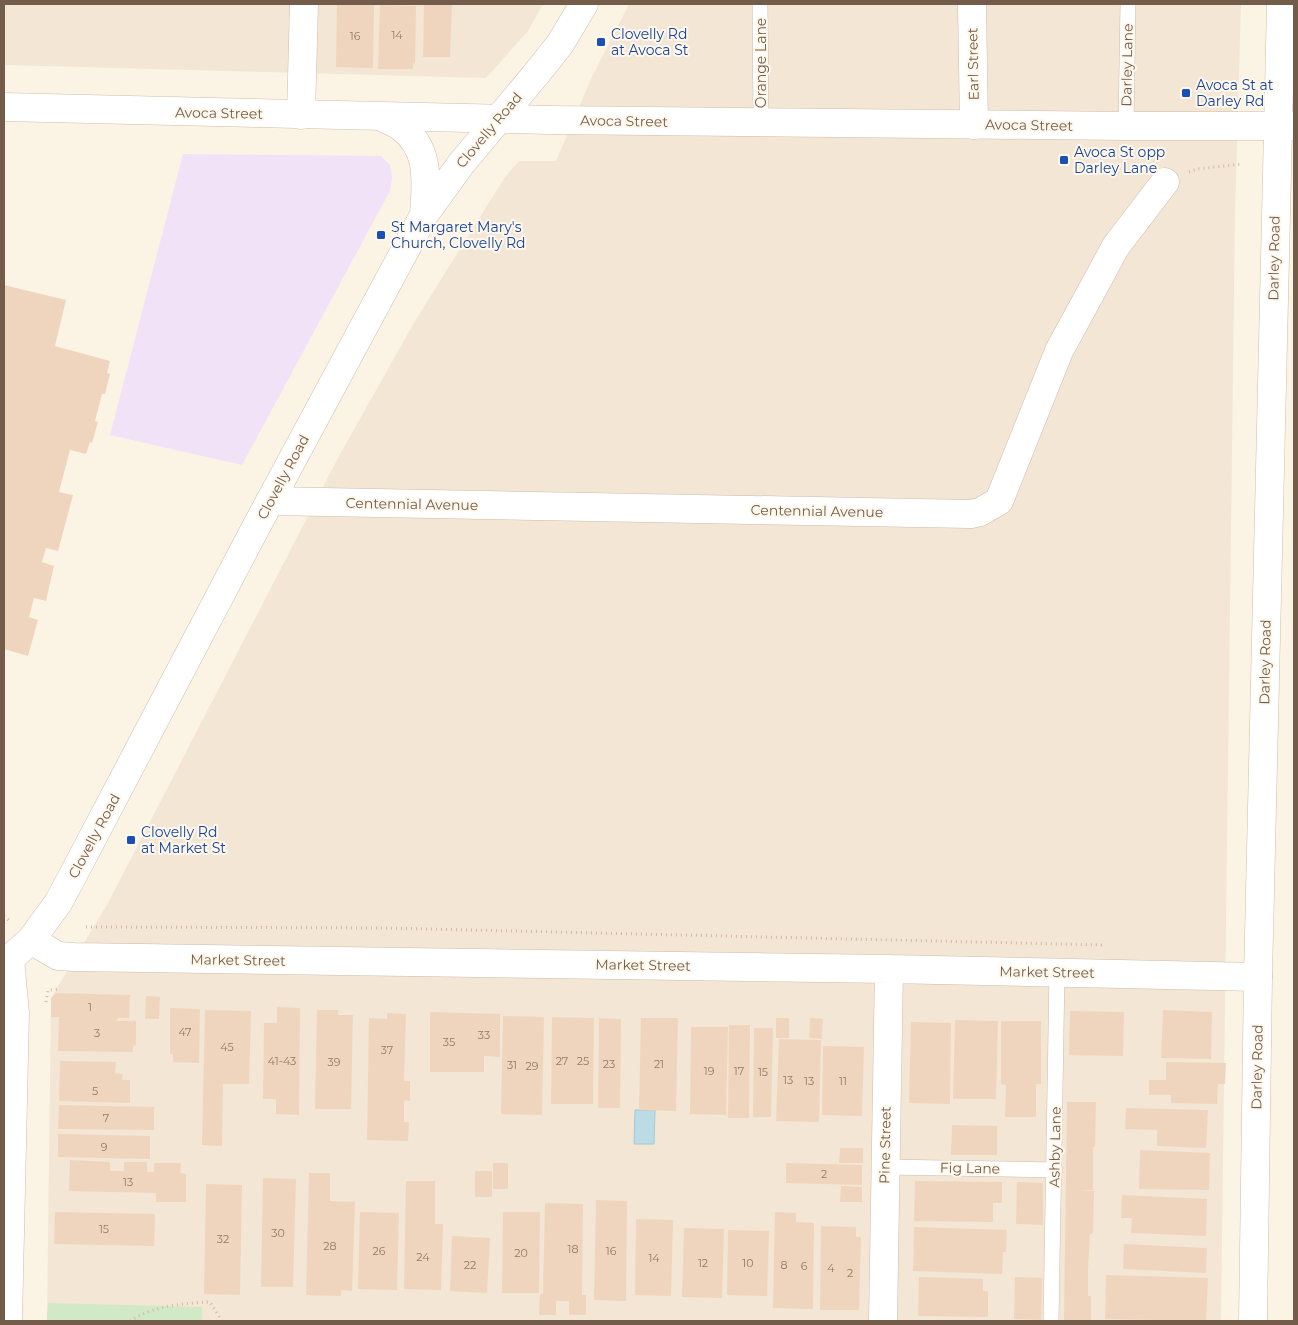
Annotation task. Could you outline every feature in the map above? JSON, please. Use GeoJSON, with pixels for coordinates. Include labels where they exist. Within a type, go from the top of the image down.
{"type":"FeatureCollection","features":[{"type":"Feature","properties":{"kind":"street"},"geometry":{"type":"LineString","coordinates":[[301,115],[304,4]]}},
{"type":"Feature","properties":{"kind":"street","name":"Clovelly Road"},"geometry":{"type":"LineString","coordinates":[[7,962],[31,940],[58,902],[72,877],[270,501],[424,215],[460,164],[560,44],[584,4]]}},
{"type":"Feature","properties":{"kind":"street","name":"Earl Street"},"geometry":{"type":"LineString","coordinates":[[972,4],[974,125]]}},
{"type":"Feature","properties":{"kind":"street","name":"Darley Road"},"geometry":{"type":"LineString","coordinates":[[1253,1321],[1258,977],[1286,126],[1281,4]]}},
{"type":"Feature","properties":{"kind":"street","name":"Avoca Street"},"geometry":{"type":"LineString","coordinates":[[4,107],[384,118],[974,125],[1286,126]]}},
{"type":"Feature","properties":{"kind":"street"},"geometry":{"type":"LineString","coordinates":[[384,118],[402,127],[417,144],[422,155],[426,176],[424,215]]}},
{"type":"Feature","properties":{"kind":"street","name":"Centennial Avenue"},"geometry":{"type":"LineString","coordinates":[[270,501],[971,514],[980,512],[1000,501],[1059,351],[1116,246],[1165,182]]}},
{"type":"Feature","properties":{"kind":"street","name":"Market Street"},"geometry":{"type":"LineString","coordinates":[[31,940],[58,956],[74,957],[889,969],[1258,977]]}},
{"type":"Feature","properties":{"kind":"street"},"geometry":{"type":"LineString","coordinates":[[7,962],[15,1013],[8,1321]]}},
{"type":"Feature","properties":{"kind":"street","name":"Pine Street"},"geometry":{"type":"LineString","coordinates":[[883,1321],[889,969]]}},
{"type":"Feature","properties":{"kind":"lane","name":"Orange Lane"},"geometry":{"type":"LineString","coordinates":[[760,4],[761,123]]}},
{"type":"Feature","properties":{"kind":"lane","name":"Darley Lane"},"geometry":{"type":"LineString","coordinates":[[1126,126],[1128,4]]}},
{"type":"Feature","properties":{"kind":"lane","name":"Ashby Lane"},"geometry":{"type":"LineString","coordinates":[[1051,1321],[1057,972]]}},
{"type":"Feature","properties":{"kind":"lane","name":"Fig Lane"},"geometry":{"type":"LineString","coordinates":[[885,1167],[1055,1170]]}},
{"type":"Feature","properties":{"kind":"path"},"geometry":{"type":"LineString","coordinates":[[1197,169],[1242,164]]}},
{"type":"Feature","properties":{"kind":"path","name":"Market Street"},"geometry":{"type":"LineString","coordinates":[[86,927],[386,928],[1110,945]]}},
{"type":"Feature","properties":{"kind":"path"},"geometry":{"type":"LineString","coordinates":[[46,1002],[48,990],[61,989]]}},
{"type":"Feature","properties":{"kind":"path"},"geometry":{"type":"LineString","coordinates":[[130,1321],[142,1314],[186,1303],[210,1302],[222,1321]]}},
{"type":"Feature","properties":{"kind":"shaded area"},"geometry":{"type":"Polygon","coordinates":[[[4,4],[543,4],[528,31],[486,78],[4,65],[4,4]]]}},
{"type":"Feature","properties":{"kind":"shaded area"},"geometry":{"type":"Polygon","coordinates":[[[629,4],[1241,4],[1235,214],[1221,1321],[47,1321],[51,998],[108,903],[339,456],[415,321],[505,177],[519,161],[556,161],[591,79],[629,4]]]}},
{"type":"Feature","properties":{"kind":"shaded area"},"geometry":{"type":"Polygon","coordinates":[[[183,154],[381,156],[390,165],[392,178],[390,191],[242,465],[110,435],[183,154]]]}},
{"type":"Feature","properties":{"kind":"green space"},"geometry":{"type":"Polygon","coordinates":[[[48,1303],[202,1307],[202,1321],[47,1321],[48,1303]]]}},
{"type":"Feature","properties":{"kind":"water"},"geometry":{"type":"Polygon","coordinates":[[[635,1110],[655,1110],[654,1144],[634,1144],[635,1110]]]}},
{"type":"Feature","properties":{"kind":"building"},"geometry":{"type":"Polygon","coordinates":[[[337,4],[374,4],[373,68],[336,67],[337,4]]]}},
{"type":"Feature","properties":{"kind":"building"},"geometry":{"type":"Polygon","coordinates":[[[424,4],[452,4],[450,57],[423,57],[424,4]]]}},
{"type":"Feature","properties":{"kind":"building"},"geometry":{"type":"Polygon","coordinates":[[[380,5],[416,6],[415,64],[413,63],[413,69],[378,69],[380,5]]]}},
{"type":"Feature","properties":{"kind":"building"},"geometry":{"type":"Polygon","coordinates":[[[4,285],[66,300],[55,346],[110,361],[107,373],[110,374],[105,394],[102,394],[95,421],[98,422],[92,443],[90,442],[86,454],[70,450],[59,492],[73,495],[58,551],[46,548],[42,562],[54,566],[46,601],[34,598],[29,617],[38,620],[28,656],[4,649],[4,285]]]}},
{"type":"Feature","properties":{"kind":"building"},"geometry":{"type":"Polygon","coordinates":[[[56,993],[130,995],[129,1018],[118,1018],[117,1021],[136,1021],[136,1045],[133,1046],[133,1052],[58,1051],[59,1017],[51,1017],[51,998],[56,993]]]}},
{"type":"Feature","properties":{"kind":"building"},"geometry":{"type":"Polygon","coordinates":[[[146,996],[160,997],[159,1019],[145,1019],[146,996]]]}},
{"type":"Feature","properties":{"kind":"building"},"geometry":{"type":"Polygon","coordinates":[[[277,1007],[300,1008],[299,1115],[276,1114],[276,1099],[263,1099],[264,1023],[277,1023],[277,1007]]]}},
{"type":"Feature","properties":{"kind":"building"},"geometry":{"type":"Polygon","coordinates":[[[170,1008],[200,1009],[199,1063],[173,1062],[173,1054],[170,1054],[170,1008]]]}},
{"type":"Feature","properties":{"kind":"building"},"geometry":{"type":"Polygon","coordinates":[[[205,1010],[251,1011],[249,1084],[223,1084],[222,1146],[202,1145],[205,1010]]]}},
{"type":"Feature","properties":{"kind":"building"},"geometry":{"type":"Polygon","coordinates":[[[317,1010],[338,1010],[338,1015],[353,1015],[351,1109],[315,1109],[317,1010]]]}},
{"type":"Feature","properties":{"kind":"building"},"geometry":{"type":"Polygon","coordinates":[[[1163,1010],[1212,1012],[1211,1059],[1161,1058],[1163,1010]]]}},
{"type":"Feature","properties":{"kind":"building"},"geometry":{"type":"Polygon","coordinates":[[[1070,1011],[1124,1012],[1123,1056],[1069,1055],[1070,1011]]]}},
{"type":"Feature","properties":{"kind":"building"},"geometry":{"type":"Polygon","coordinates":[[[430,1012],[500,1014],[500,1057],[484,1056],[484,1072],[430,1072],[430,1012]]]}},
{"type":"Feature","properties":{"kind":"building"},"geometry":{"type":"Polygon","coordinates":[[[387,1013],[406,1014],[404,1081],[410,1081],[410,1101],[404,1100],[404,1122],[409,1122],[408,1141],[367,1140],[369,1018],[387,1019],[387,1013]]]}},
{"type":"Feature","properties":{"kind":"building"},"geometry":{"type":"Polygon","coordinates":[[[503,1016],[544,1017],[542,1115],[501,1114],[503,1016]]]}},
{"type":"Feature","properties":{"kind":"building"},"geometry":{"type":"Polygon","coordinates":[[[552,1017],[594,1018],[593,1104],[551,1104],[552,1017]]]}},
{"type":"Feature","properties":{"kind":"building"},"geometry":{"type":"Polygon","coordinates":[[[599,1018],[621,1019],[620,1108],[598,1108],[599,1018]]]}},
{"type":"Feature","properties":{"kind":"building"},"geometry":{"type":"Polygon","coordinates":[[[641,1018],[678,1018],[676,1111],[639,1110],[641,1018]]]}},
{"type":"Feature","properties":{"kind":"building"},"geometry":{"type":"Polygon","coordinates":[[[776,1018],[789,1018],[789,1038],[776,1038],[776,1018]]]}},
{"type":"Feature","properties":{"kind":"building"},"geometry":{"type":"Polygon","coordinates":[[[810,1018],[823,1019],[822,1039],[809,1038],[810,1018]]]}},
{"type":"Feature","properties":{"kind":"building"},"geometry":{"type":"Polygon","coordinates":[[[955,1020],[998,1021],[996,1099],[953,1099],[955,1020]]]}},
{"type":"Feature","properties":{"kind":"building"},"geometry":{"type":"Polygon","coordinates":[[[1001,1021],[1041,1021],[1041,1084],[1036,1084],[1036,1117],[1005,1117],[1006,1085],[1001,1084],[1001,1021]]]}},
{"type":"Feature","properties":{"kind":"building"},"geometry":{"type":"Polygon","coordinates":[[[911,1022],[951,1023],[950,1104],[909,1103],[911,1022]]]}},
{"type":"Feature","properties":{"kind":"building"},"geometry":{"type":"Polygon","coordinates":[[[729,1025],[750,1025],[749,1118],[728,1118],[729,1025]]]}},
{"type":"Feature","properties":{"kind":"building"},"geometry":{"type":"Polygon","coordinates":[[[691,1027],[728,1027],[726,1115],[690,1114],[691,1027]]]}},
{"type":"Feature","properties":{"kind":"building"},"geometry":{"type":"Polygon","coordinates":[[[754,1028],[773,1028],[771,1117],[753,1117],[754,1028]]]}},
{"type":"Feature","properties":{"kind":"building"},"geometry":{"type":"Polygon","coordinates":[[[779,1039],[821,1040],[819,1122],[776,1121],[779,1039]]]}},
{"type":"Feature","properties":{"kind":"building"},"geometry":{"type":"Polygon","coordinates":[[[823,1046],[864,1047],[862,1116],[822,1115],[823,1046]]]}},
{"type":"Feature","properties":{"kind":"building"},"geometry":{"type":"Polygon","coordinates":[[[60,1061],[116,1062],[115,1073],[123,1074],[122,1080],[130,1080],[130,1103],[59,1101],[60,1061]]]}},
{"type":"Feature","properties":{"kind":"building"},"geometry":{"type":"Polygon","coordinates":[[[1166,1062],[1226,1063],[1225,1084],[1218,1084],[1217,1104],[1171,1103],[1171,1095],[1149,1095],[1149,1080],[1166,1080],[1166,1062]]]}},
{"type":"Feature","properties":{"kind":"building"},"geometry":{"type":"Polygon","coordinates":[[[1067,1102],[1096,1102],[1093,1190],[1079,1190],[1094,1191],[1093,1234],[1090,1234],[1088,1270],[1088,1296],[1091,1296],[1091,1321],[1064,1321],[1067,1102]]]}},
{"type":"Feature","properties":{"kind":"building"},"geometry":{"type":"Polygon","coordinates":[[[59,1105],[154,1107],[154,1130],[58,1129],[59,1105]]]}},
{"type":"Feature","properties":{"kind":"building"},"geometry":{"type":"Polygon","coordinates":[[[1126,1108],[1208,1110],[1206,1148],[1157,1146],[1157,1130],[1125,1129],[1126,1108]]]}},
{"type":"Feature","properties":{"kind":"building"},"geometry":{"type":"Polygon","coordinates":[[[952,1125],[997,1126],[997,1155],[951,1155],[952,1125]]]}},
{"type":"Feature","properties":{"kind":"building"},"geometry":{"type":"Polygon","coordinates":[[[58,1134],[150,1136],[150,1159],[58,1157],[58,1134]]]}},
{"type":"Feature","properties":{"kind":"building"},"geometry":{"type":"Polygon","coordinates":[[[840,1148],[863,1148],[863,1163],[839,1163],[840,1148]]]}},
{"type":"Feature","properties":{"kind":"building"},"geometry":{"type":"Polygon","coordinates":[[[1140,1150],[1210,1153],[1209,1190],[1139,1189],[1140,1150]]]}},
{"type":"Feature","properties":{"kind":"building"},"geometry":{"type":"Polygon","coordinates":[[[70,1160],[110,1162],[110,1171],[124,1171],[124,1162],[147,1162],[147,1172],[154,1172],[154,1163],[181,1163],[180,1173],[186,1174],[186,1202],[156,1202],[156,1193],[69,1191],[70,1160]]]}},
{"type":"Feature","properties":{"kind":"building"},"geometry":{"type":"Polygon","coordinates":[[[493,1163],[508,1163],[508,1189],[493,1189],[493,1163]]]}},
{"type":"Feature","properties":{"kind":"building"},"geometry":{"type":"Polygon","coordinates":[[[786,1163],[862,1165],[862,1185],[786,1183],[786,1163]]]}},
{"type":"Feature","properties":{"kind":"building"},"geometry":{"type":"Polygon","coordinates":[[[475,1171],[492,1171],[492,1197],[475,1197],[475,1171]]]}},
{"type":"Feature","properties":{"kind":"building"},"geometry":{"type":"Polygon","coordinates":[[[309,1173],[330,1173],[330,1201],[355,1202],[352,1291],[341,1290],[341,1296],[306,1295],[309,1173]]]}},
{"type":"Feature","properties":{"kind":"building"},"geometry":{"type":"Polygon","coordinates":[[[263,1178],[296,1179],[293,1287],[261,1287],[263,1178]]]}},
{"type":"Feature","properties":{"kind":"building"},"geometry":{"type":"Polygon","coordinates":[[[406,1181],[435,1181],[435,1224],[443,1224],[441,1290],[404,1289],[406,1181]]]}},
{"type":"Feature","properties":{"kind":"building"},"geometry":{"type":"Polygon","coordinates":[[[915,1181],[1002,1182],[1002,1203],[993,1203],[993,1222],[914,1221],[915,1181]]]}},
{"type":"Feature","properties":{"kind":"building"},"geometry":{"type":"Polygon","coordinates":[[[1017,1182],[1043,1183],[1043,1225],[1016,1224],[1017,1182]]]}},
{"type":"Feature","properties":{"kind":"building"},"geometry":{"type":"Polygon","coordinates":[[[206,1184],[242,1185],[240,1295],[204,1294],[206,1184]]]}},
{"type":"Feature","properties":{"kind":"building"},"geometry":{"type":"Polygon","coordinates":[[[841,1186],[862,1187],[862,1202],[840,1202],[841,1186]]]}},
{"type":"Feature","properties":{"kind":"building"},"geometry":{"type":"Polygon","coordinates":[[[1122,1195],[1207,1199],[1206,1236],[1131,1233],[1132,1218],[1121,1218],[1122,1195]]]}},
{"type":"Feature","properties":{"kind":"building"},"geometry":{"type":"Polygon","coordinates":[[[596,1200],[627,1201],[626,1301],[594,1300],[596,1200]]]}},
{"type":"Feature","properties":{"kind":"building"},"geometry":{"type":"Polygon","coordinates":[[[545,1203],[583,1204],[582,1295],[586,1295],[586,1315],[569,1315],[569,1301],[556,1301],[556,1315],[539,1315],[540,1294],[543,1294],[545,1203]]]}},
{"type":"Feature","properties":{"kind":"building"},"geometry":{"type":"Polygon","coordinates":[[[55,1212],[155,1214],[154,1246],[54,1244],[55,1212]]]}},
{"type":"Feature","properties":{"kind":"building"},"geometry":{"type":"Polygon","coordinates":[[[360,1212],[399,1213],[397,1290],[358,1289],[360,1212]]]}},
{"type":"Feature","properties":{"kind":"building"},"geometry":{"type":"Polygon","coordinates":[[[503,1212],[540,1212],[539,1293],[502,1293],[503,1212]]]}},
{"type":"Feature","properties":{"kind":"building"},"geometry":{"type":"Polygon","coordinates":[[[775,1212],[796,1213],[796,1222],[814,1223],[813,1309],[773,1308],[775,1212]]]}},
{"type":"Feature","properties":{"kind":"building"},"geometry":{"type":"Polygon","coordinates":[[[636,1219],[673,1220],[671,1296],[635,1295],[636,1219]]]}},
{"type":"Feature","properties":{"kind":"building"},"geometry":{"type":"Polygon","coordinates":[[[821,1226],[856,1227],[856,1237],[861,1237],[859,1310],[820,1310],[821,1226]]]}},
{"type":"Feature","properties":{"kind":"building"},"geometry":{"type":"Polygon","coordinates":[[[914,1227],[1007,1230],[1002,1274],[913,1271],[914,1227]]]}},
{"type":"Feature","properties":{"kind":"building"},"geometry":{"type":"Polygon","coordinates":[[[684,1228],[724,1229],[722,1298],[682,1297],[684,1228]]]}},
{"type":"Feature","properties":{"kind":"building"},"geometry":{"type":"Polygon","coordinates":[[[728,1230],[769,1231],[767,1296],[727,1295],[728,1230]]]}},
{"type":"Feature","properties":{"kind":"building"},"geometry":{"type":"Polygon","coordinates":[[[452,1236],[490,1238],[487,1293],[450,1291],[452,1236]]]}},
{"type":"Feature","properties":{"kind":"building"},"geometry":{"type":"Polygon","coordinates":[[[1124,1244],[1207,1248],[1206,1273],[1123,1269],[1124,1244]]]}},
{"type":"Feature","properties":{"kind":"building"},"geometry":{"type":"Polygon","coordinates":[[[1106,1275],[1208,1278],[1206,1321],[1105,1319],[1106,1275]]]}},
{"type":"Feature","properties":{"kind":"building"},"geometry":{"type":"Polygon","coordinates":[[[919,1277],[983,1279],[983,1291],[988,1291],[988,1317],[918,1316],[919,1277]]]}},
{"type":"Feature","properties":{"kind":"building"},"geometry":{"type":"Polygon","coordinates":[[[1015,1277],[1042,1278],[1041,1320],[1014,1319],[1015,1277]]]}},
{"type":"Feature","properties":{"kind":"place","name":"Clovelly Rd at Avoca St"},"geometry":{"type":"Point","coordinates":[601,42]}},
{"type":"Feature","properties":{"kind":"place","name":"Avoca St at Darley Rd"},"geometry":{"type":"Point","coordinates":[1186,93]}},
{"type":"Feature","properties":{"kind":"place","name":"Avoca St opp Darley Lane"},"geometry":{"type":"Point","coordinates":[1064,160]}},
{"type":"Feature","properties":{"kind":"place","name":"St Margaret Mary's Church, Clovelly Rd"},"geometry":{"type":"Point","coordinates":[381,235]}},
{"type":"Feature","properties":{"kind":"place","name":"Clovelly Rd at Market St"},"geometry":{"type":"Point","coordinates":[131,840]}}]}
